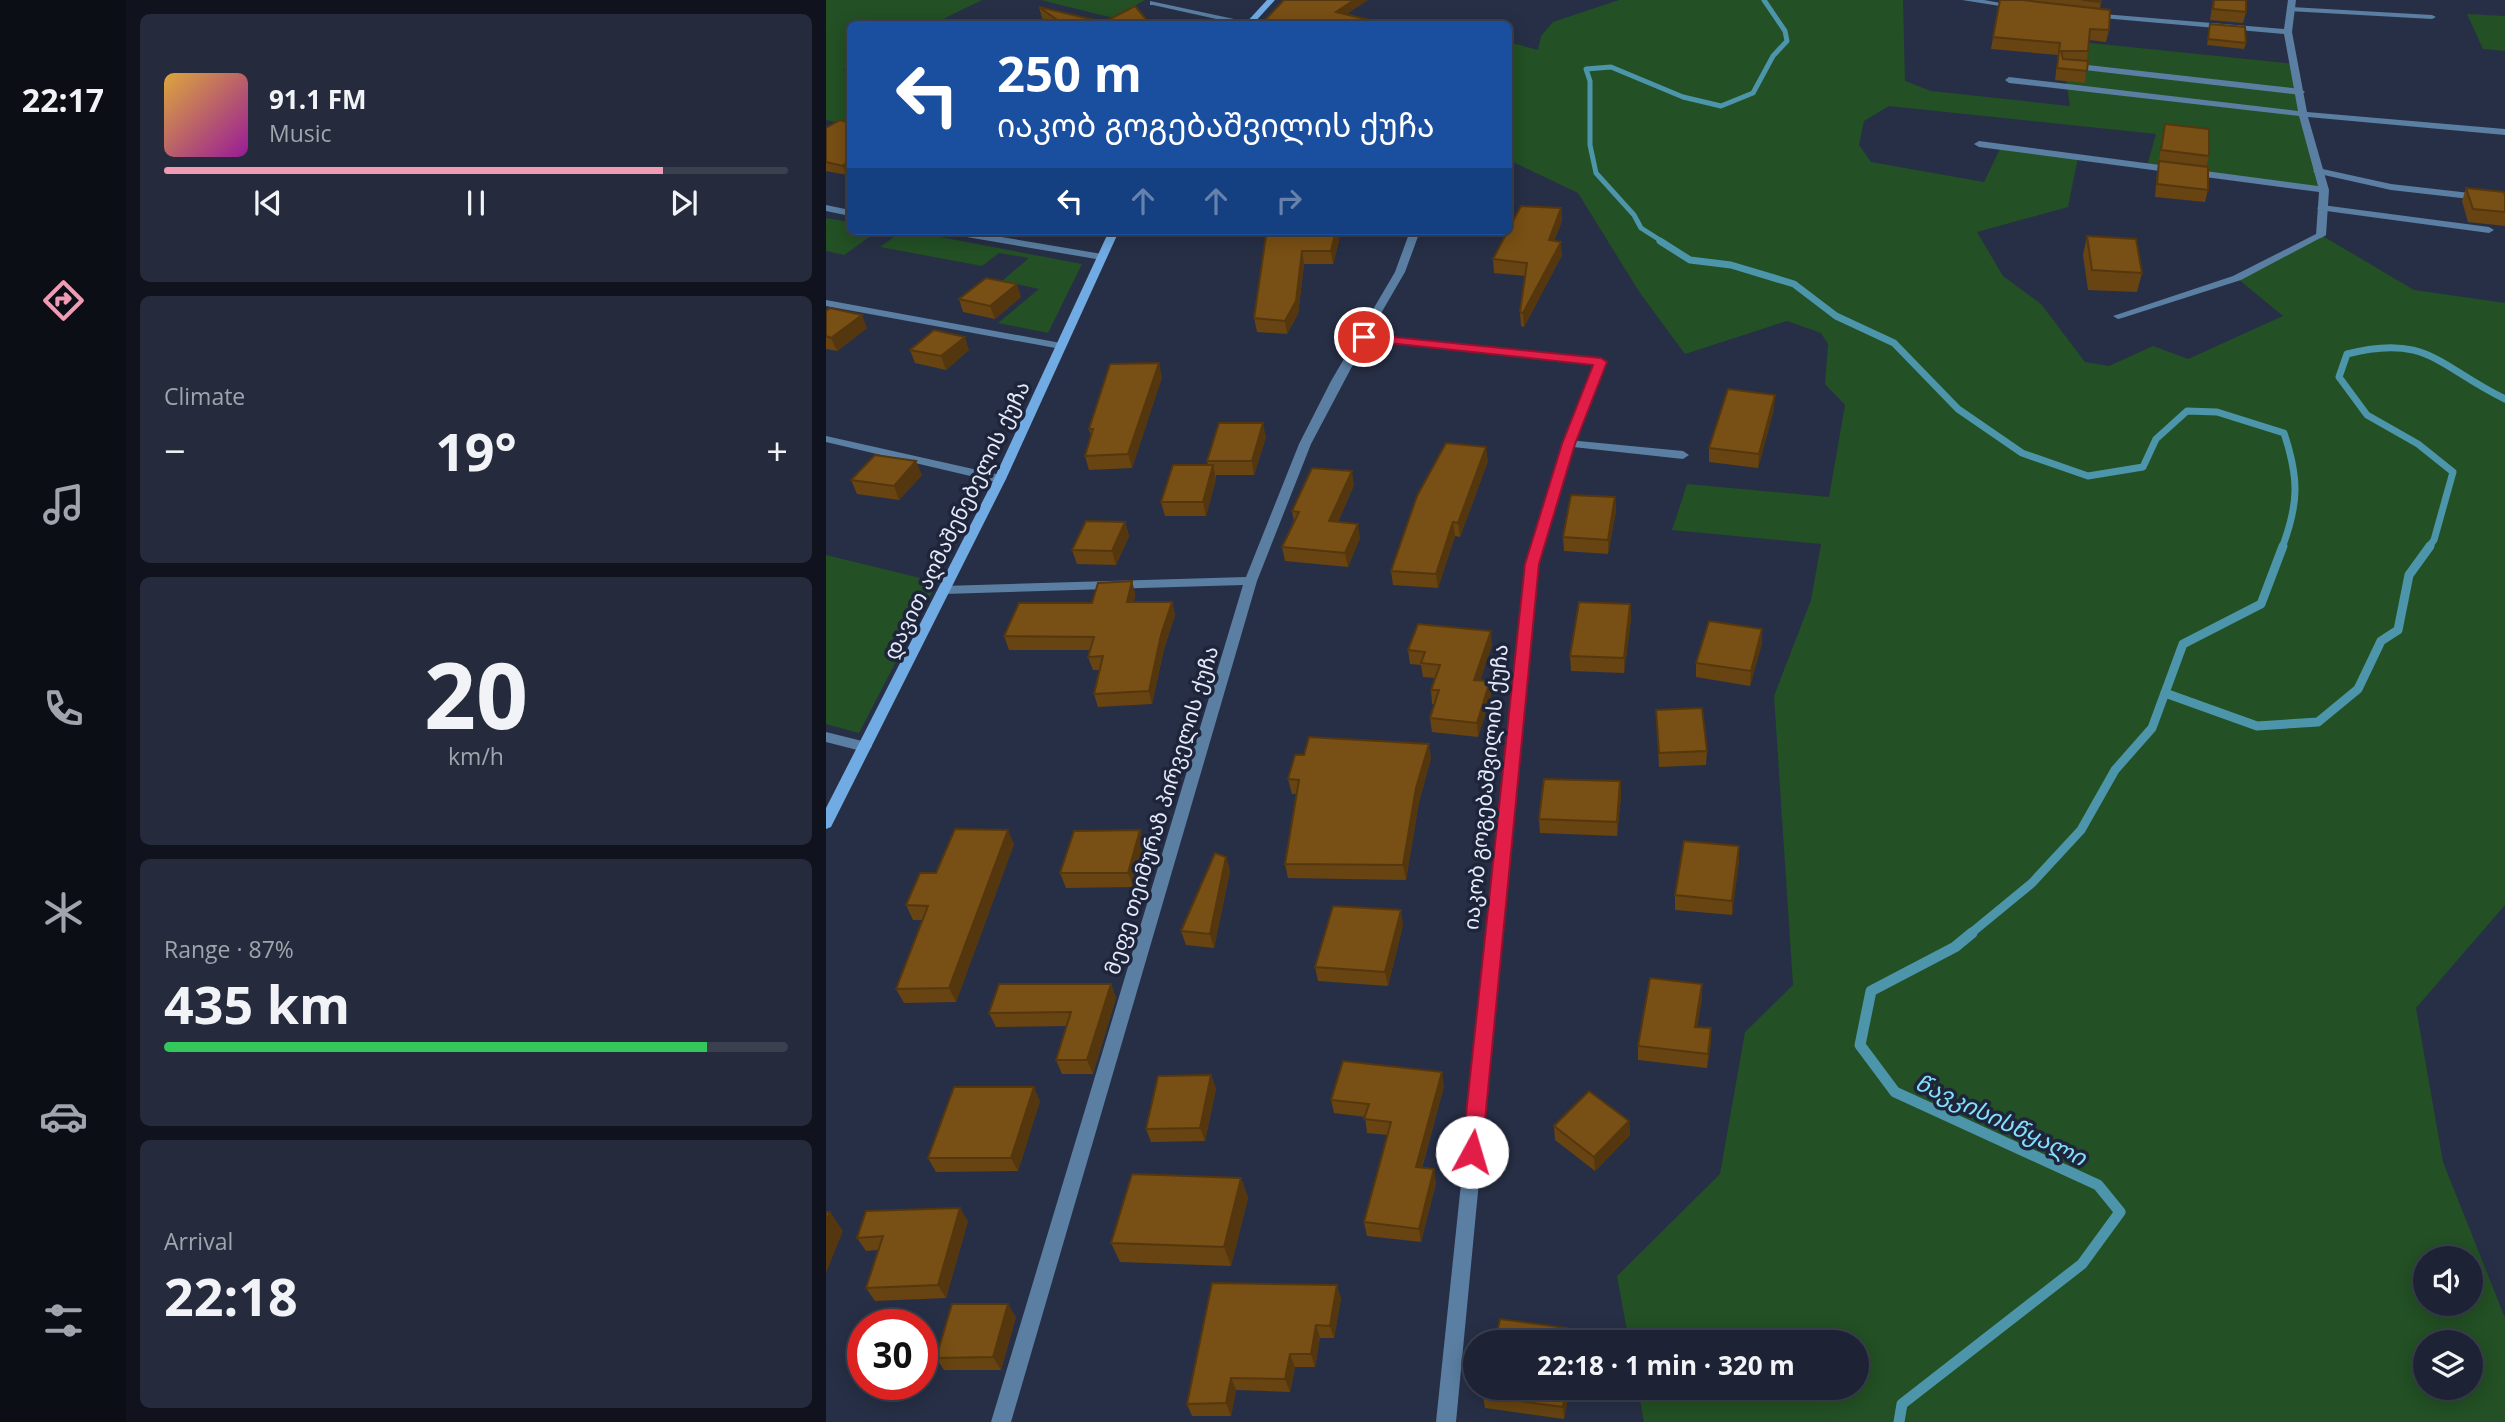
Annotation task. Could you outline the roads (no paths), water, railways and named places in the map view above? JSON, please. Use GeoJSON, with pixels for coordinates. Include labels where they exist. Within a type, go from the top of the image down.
{"type":"FeatureCollection","features":[{"type":"Feature","properties":{"kind":"street"},"geometry":{"type":"LineString","coordinates":[[1251,21],[1271,0]]}},
{"type":"Feature","properties":{"kind":"street"},"geometry":{"type":"LineString","coordinates":[[1966,0],[2028,8]]}},
{"type":"Feature","properties":{"kind":"street"},"geometry":{"type":"LineString","coordinates":[[1153,3],[1234,21]]}},
{"type":"Feature","properties":{"kind":"street"},"geometry":{"type":"LineString","coordinates":[[2118,316],[2237,278],[2321,235],[2323,190],[2303,114],[2288,32],[2291,5],[2432,18]]}},
{"type":"Feature","properties":{"kind":"street"},"geometry":{"type":"LineString","coordinates":[[2079,14],[2288,32]]}},
{"type":"Feature","properties":{"kind":"street"},"geometry":{"type":"LineString","coordinates":[[2064,66],[2301,92]]}},
{"type":"Feature","properties":{"kind":"street"},"geometry":{"type":"LineString","coordinates":[[2009,80],[2303,114],[2505,132]]}},
{"type":"Feature","properties":{"kind":"street"},"geometry":{"type":"LineString","coordinates":[[1979,144],[2323,190]]}},
{"type":"Feature","properties":{"kind":"street"},"geometry":{"type":"LineString","coordinates":[[2318,171],[2390,187],[2505,200]]}},
{"type":"Feature","properties":{"kind":"street"},"geometry":{"type":"LineString","coordinates":[[826,208],[847,212]]}},
{"type":"Feature","properties":{"kind":"street"},"geometry":{"type":"LineString","coordinates":[[2322,208],[2489,230]]}},
{"type":"Feature","properties":{"kind":"street"},"geometry":{"type":"LineString","coordinates":[[973,235],[1102,257]]}},
{"type":"Feature","properties":{"kind":"street","name":"დავით აღმაშენებელის ქუჩა"},"geometry":{"type":"LineString","coordinates":[[826,823],[1000,479],[1112,235]]}},
{"type":"Feature","properties":{"kind":"street","name":"მეფე თეიმურაზ პირველის ქუჩა"},"geometry":{"type":"LineString","coordinates":[[1001,1422],[1251,581],[1305,444],[1400,272],[1414,235]]}},
{"type":"Feature","properties":{"kind":"street"},"geometry":{"type":"LineString","coordinates":[[826,303],[1061,346]]}},
{"type":"Feature","properties":{"kind":"street","name":"იაკობ გოგებაშვილის ქუჩა"},"geometry":{"type":"LineString","coordinates":[[1364,337],[1601,362],[1569,444],[1530,576],[1446,1422]]}},
{"type":"Feature","properties":{"kind":"street"},"geometry":{"type":"LineString","coordinates":[[826,439],[1000,479]]}},
{"type":"Feature","properties":{"kind":"street"},"geometry":{"type":"LineString","coordinates":[[1569,444],[1683,455]]}},
{"type":"Feature","properties":{"kind":"street"},"geometry":{"type":"LineString","coordinates":[[944,590],[1251,581]]}},
{"type":"Feature","properties":{"kind":"street"},"geometry":{"type":"LineString","coordinates":[[826,737],[864,747]]}},
{"type":"Feature","properties":{"kind":"waterway","name":"წავკისისწყალი"},"geometry":{"type":"LineString","coordinates":[[1663,242],[1641,228],[1634,215],[1596,173],[1590,145],[1590,81],[1586,69],[1611,67],[1683,97],[1721,106],[1753,93],[1773,56],[1787,41],[1785,31],[1764,0]]}},
{"type":"Feature","properties":{"kind":"waterway","name":"წავკისისწყალი"},"geometry":{"type":"LineString","coordinates":[[1660,241],[1690,260],[1731,265],[1794,284],[1836,316],[1894,343],[1958,409],[2022,453],[2088,476],[2143,467],[2156,439],[2187,411],[2217,412],[2284,433],[2295,491],[2292,517],[2282,548]]}},
{"type":"Feature","properties":{"kind":"waterway"},"geometry":{"type":"LineString","coordinates":[[2428,548],[2434,540],[2453,472],[2418,444],[2367,415],[2339,377],[2347,354],[2396,348],[2415,351],[2447,365],[2505,399]]}},
{"type":"Feature","properties":{"kind":"waterway","name":"წავკისისწყალი"},"geometry":{"type":"LineString","coordinates":[[1970,934],[2032,883],[2081,830],[2115,770],[2152,728],[2183,644],[2261,604],[2283,546]]}},
{"type":"Feature","properties":{"kind":"waterway"},"geometry":{"type":"LineString","coordinates":[[2165,693],[2257,726],[2318,722],[2358,689],[2381,641],[2398,630],[2409,575],[2430,546]]}},
{"type":"Feature","properties":{"kind":"waterway","name":"წავკისისწყალი"},"geometry":{"type":"LineString","coordinates":[[1899,1422],[1902,1404],[2082,1264],[2120,1212],[2098,1185],[1895,1092],[1860,1045],[1871,991],[1955,947],[1972,933]]}}]}
